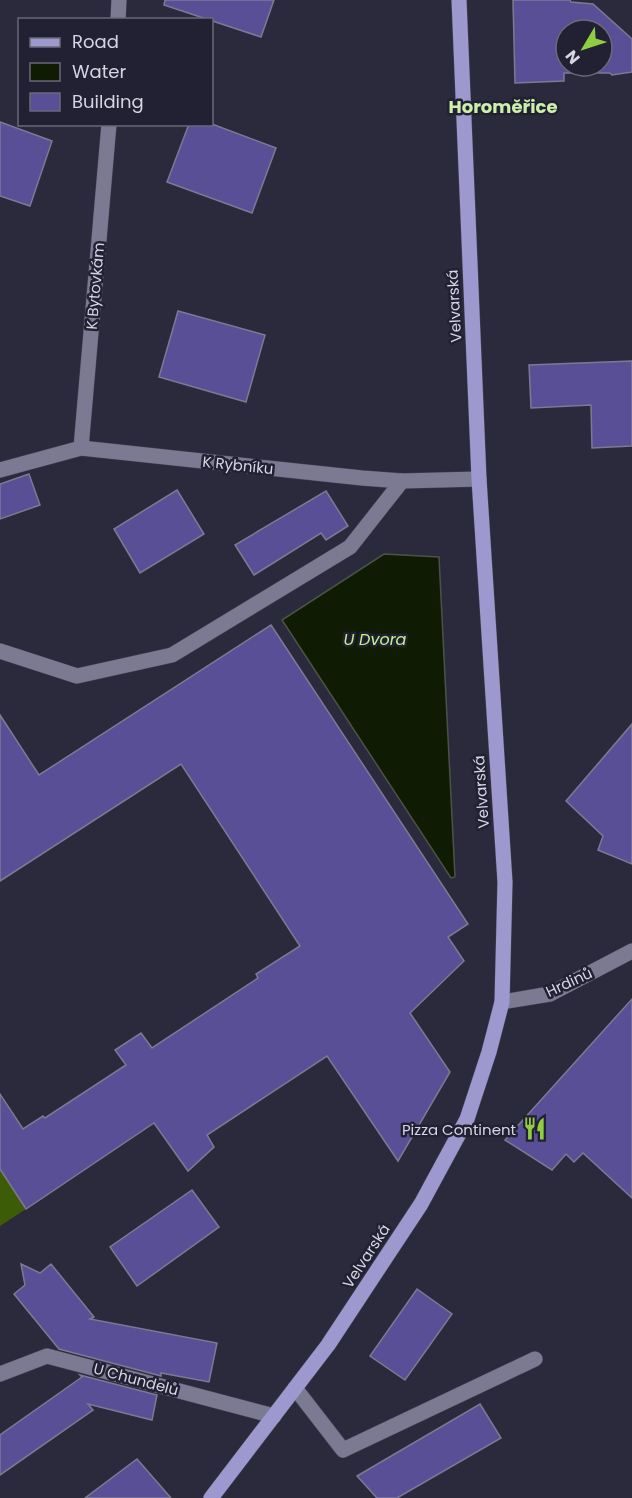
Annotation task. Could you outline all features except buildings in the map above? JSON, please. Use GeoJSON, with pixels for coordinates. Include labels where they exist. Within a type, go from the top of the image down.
{"type":"FeatureCollection","features":[{"type":"Feature","properties":{"kind":"main road","name":"Velvarská"},"geometry":{"type":"LineString","coordinates":[[211,1498],[328,1345],[421,1204],[467,1119],[489,1052],[502,1002],[504,882],[479,479],[459,0]]}},
{"type":"Feature","properties":{"kind":"street"},"geometry":{"type":"LineString","coordinates":[[118,18],[119,0]]}},
{"type":"Feature","properties":{"kind":"street","name":"K Bytovkám"},"geometry":{"type":"LineString","coordinates":[[81,448],[108,126]]}},
{"type":"Feature","properties":{"kind":"street","name":"K Rybníku"},"geometry":{"type":"LineString","coordinates":[[0,470],[81,448],[362,478],[402,481],[479,479]]}},
{"type":"Feature","properties":{"kind":"street"},"geometry":{"type":"LineString","coordinates":[[0,651],[76,676],[172,655],[350,547],[402,481]]}},
{"type":"Feature","properties":{"kind":"street","name":"Hrdinů"},"geometry":{"type":"LineString","coordinates":[[502,1002],[550,994],[632,951]]}},
{"type":"Feature","properties":{"kind":"street","name":"U Chundelů"},"geometry":{"type":"LineString","coordinates":[[0,1374],[47,1356],[274,1416]]}},
{"type":"Feature","properties":{"kind":"street"},"geometry":{"type":"LineString","coordinates":[[295,1388],[343,1450],[535,1359]]}},
{"type":"Feature","properties":{"kind":"green space"},"geometry":{"type":"Polygon","coordinates":[[[0,1169],[26,1209],[0,1226],[0,1169]]]}},
{"type":"Feature","properties":{"kind":"water","name":"U Dvora"},"geometry":{"type":"Polygon","coordinates":[[[384,554],[439,557],[455,877],[451,878],[282,620],[384,554]]]}},
{"type":"Feature","properties":{"kind":"place","name":"Pizza Continent"},"geometry":{"type":"Point","coordinates":[534,1129]}},
{"type":"Feature","properties":{"kind":"district","name":"Horoměřice"},"geometry":{"type":"Point","coordinates":[503,106]}}]}
